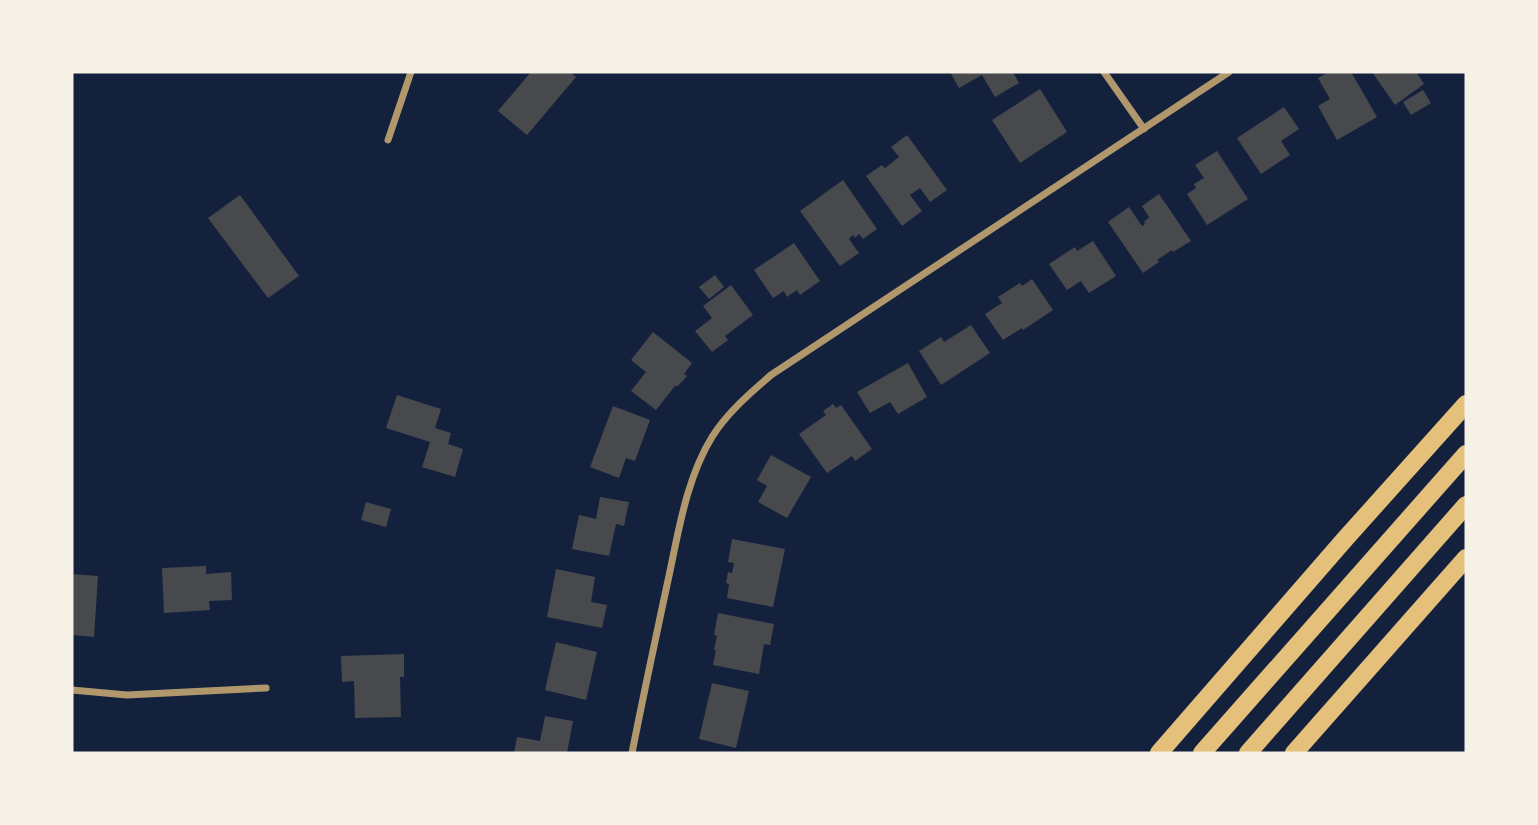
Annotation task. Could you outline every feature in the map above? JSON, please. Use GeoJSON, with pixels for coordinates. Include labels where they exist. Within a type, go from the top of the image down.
{"type":"FeatureCollection","features":[{"type":"Feature","properties":{"kind":"highway"},"geometry":{"type":"LineString","coordinates":[[1159,753],[1466,404]]}},
{"type":"Feature","properties":{"kind":"highway"},"geometry":{"type":"LineString","coordinates":[[1202,753],[1466,454]]}},
{"type":"Feature","properties":{"kind":"highway"},"geometry":{"type":"LineString","coordinates":[[1248,753],[1466,505]]}},
{"type":"Feature","properties":{"kind":"highway"},"geometry":{"type":"LineString","coordinates":[[1294,753],[1466,558]]}},
{"type":"Feature","properties":{"kind":"street"},"geometry":{"type":"LineString","coordinates":[[388,140],[411,72]]}},
{"type":"Feature","properties":{"kind":"street"},"geometry":{"type":"LineString","coordinates":[[1104,72],[1144,129]]}},
{"type":"Feature","properties":{"kind":"street"},"geometry":{"type":"LineString","coordinates":[[632,753],[690,488],[712,438],[726,418],[747,395],[771,375],[1229,72]]}},
{"type":"Feature","properties":{"kind":"street"},"geometry":{"type":"LineString","coordinates":[[72,690],[127,695],[266,688]]}},
{"type":"Feature","properties":{"kind":"building"},"geometry":{"type":"Polygon","coordinates":[[[531,72],[570,72],[576,77],[527,135],[498,111],[531,72]]]}},
{"type":"Feature","properties":{"kind":"building"},"geometry":{"type":"Polygon","coordinates":[[[950,72],[1013,72],[1019,83],[995,97],[982,75],[959,88],[950,72]]]}},
{"type":"Feature","properties":{"kind":"building"},"geometry":{"type":"Polygon","coordinates":[[[1329,72],[1351,72],[1377,117],[1337,140],[1318,106],[1330,99],[1318,78],[1329,72]]]}},
{"type":"Feature","properties":{"kind":"building"},"geometry":{"type":"Polygon","coordinates":[[[1372,72],[1416,72],[1424,84],[1395,105],[1372,72]]]}},
{"type":"Feature","properties":{"kind":"building"},"geometry":{"type":"Polygon","coordinates":[[[1040,89],[1067,132],[1020,163],[992,120],[1040,89]]]}},
{"type":"Feature","properties":{"kind":"building"},"geometry":{"type":"Polygon","coordinates":[[[1423,90],[1431,103],[1411,115],[1403,102],[1423,90]]]}},
{"type":"Feature","properties":{"kind":"building"},"geometry":{"type":"Polygon","coordinates":[[[1284,107],[1299,129],[1281,141],[1290,155],[1261,174],[1237,138],[1284,107]]]}},
{"type":"Feature","properties":{"kind":"building"},"geometry":{"type":"Polygon","coordinates":[[[907,135],[947,190],[930,202],[920,188],[910,195],[922,211],[902,226],[866,176],[882,165],[885,168],[899,157],[891,147],[907,135]]]}},
{"type":"Feature","properties":{"kind":"building"},"geometry":{"type":"Polygon","coordinates":[[[1217,151],[1248,199],[1207,225],[1187,194],[1196,188],[1194,184],[1204,178],[1195,165],[1217,151]]]}},
{"type":"Feature","properties":{"kind":"building"},"geometry":{"type":"Polygon","coordinates":[[[843,180],[877,229],[863,239],[859,234],[849,239],[859,253],[840,266],[800,211],[843,180]]]}},
{"type":"Feature","properties":{"kind":"building"},"geometry":{"type":"Polygon","coordinates":[[[1159,194],[1191,241],[1157,260],[1159,262],[1143,273],[1108,222],[1129,207],[1142,226],[1149,217],[1142,206],[1159,194]]]}},
{"type":"Feature","properties":{"kind":"building"},"geometry":{"type":"Polygon","coordinates":[[[240,195],[299,276],[268,298],[208,218],[240,195]]]}},
{"type":"Feature","properties":{"kind":"building"},"geometry":{"type":"Polygon","coordinates":[[[1093,241],[1116,276],[1089,293],[1081,281],[1067,290],[1049,264],[1075,247],[1077,251],[1093,241]]]}},
{"type":"Feature","properties":{"kind":"building"},"geometry":{"type":"Polygon","coordinates":[[[794,243],[820,281],[800,295],[797,290],[787,297],[784,291],[773,298],[754,270],[794,243]]]}},
{"type":"Feature","properties":{"kind":"building"},"geometry":{"type":"Polygon","coordinates":[[[715,275],[724,287],[709,299],[699,287],[715,275]]]}},
{"type":"Feature","properties":{"kind":"building"},"geometry":{"type":"Polygon","coordinates":[[[1032,279],[1053,310],[1003,340],[985,314],[1002,303],[998,297],[1032,279]]]}},
{"type":"Feature","properties":{"kind":"building"},"geometry":{"type":"Polygon","coordinates":[[[731,285],[753,315],[725,336],[728,340],[712,352],[695,331],[712,318],[703,306],[731,285]]]}},
{"type":"Feature","properties":{"kind":"building"},"geometry":{"type":"Polygon","coordinates":[[[971,325],[990,353],[941,385],[919,351],[941,337],[944,342],[971,325]]]}},
{"type":"Feature","properties":{"kind":"building"},"geometry":{"type":"Polygon","coordinates":[[[653,332],[692,363],[684,374],[687,376],[675,386],[656,410],[631,391],[646,372],[631,360],[653,332]]]}},
{"type":"Feature","properties":{"kind":"building"},"geometry":{"type":"Polygon","coordinates":[[[908,363],[927,397],[898,414],[890,402],[870,413],[857,392],[908,363]]]}},
{"type":"Feature","properties":{"kind":"building"},"geometry":{"type":"Polygon","coordinates":[[[397,395],[441,409],[435,428],[451,433],[448,444],[463,449],[455,477],[422,467],[430,442],[386,428],[397,395]]]}},
{"type":"Feature","properties":{"kind":"building"},"geometry":{"type":"Polygon","coordinates":[[[833,404],[836,408],[841,405],[872,449],[855,461],[852,456],[827,473],[799,434],[826,415],[823,411],[833,404]]]}},
{"type":"Feature","properties":{"kind":"building"},"geometry":{"type":"Polygon","coordinates":[[[613,406],[650,420],[635,461],[626,458],[619,478],[590,467],[613,406]]]}},
{"type":"Feature","properties":{"kind":"building"},"geometry":{"type":"Polygon","coordinates":[[[771,455],[811,477],[787,518],[758,502],[767,486],[757,480],[771,455]]]}},
{"type":"Feature","properties":{"kind":"building"},"geometry":{"type":"Polygon","coordinates":[[[600,497],[629,502],[624,526],[616,524],[609,556],[572,549],[579,515],[596,519],[600,497]]]}},
{"type":"Feature","properties":{"kind":"building"},"geometry":{"type":"Polygon","coordinates":[[[366,502],[391,509],[386,527],[361,520],[366,502]]]}},
{"type":"Feature","properties":{"kind":"building"},"geometry":{"type":"Polygon","coordinates":[[[732,539],[785,549],[773,607],[727,598],[728,572],[732,573],[734,563],[728,562],[732,539]]]}},
{"type":"Feature","properties":{"kind":"building"},"geometry":{"type":"Polygon","coordinates":[[[206,566],[206,574],[231,572],[232,600],[209,601],[210,610],[164,613],[162,568],[206,566]]]}},
{"type":"Feature","properties":{"kind":"building"},"geometry":{"type":"Polygon","coordinates":[[[556,569],[595,577],[591,602],[607,605],[602,628],[547,617],[556,569]]]}},
{"type":"Feature","properties":{"kind":"building"},"geometry":{"type":"Polygon","coordinates":[[[72,574],[98,576],[94,637],[72,635],[72,574]]]}},
{"type":"Feature","properties":{"kind":"building"},"geometry":{"type":"Polygon","coordinates":[[[718,613],[774,624],[770,645],[764,644],[759,674],[713,665],[718,613]]]}},
{"type":"Feature","properties":{"kind":"building"},"geometry":{"type":"Polygon","coordinates":[[[556,642],[597,652],[586,700],[545,690],[556,642]]]}},
{"type":"Feature","properties":{"kind":"building"},"geometry":{"type":"Polygon","coordinates":[[[404,654],[404,677],[400,677],[401,717],[355,718],[354,681],[342,682],[341,656],[404,654]]]}},
{"type":"Feature","properties":{"kind":"building"},"geometry":{"type":"Polygon","coordinates":[[[712,683],[749,691],[736,748],[699,739],[712,683]]]}},
{"type":"Feature","properties":{"kind":"building"},"geometry":{"type":"Polygon","coordinates":[[[545,716],[573,721],[567,753],[514,753],[517,737],[540,741],[545,716]]]}}]}
